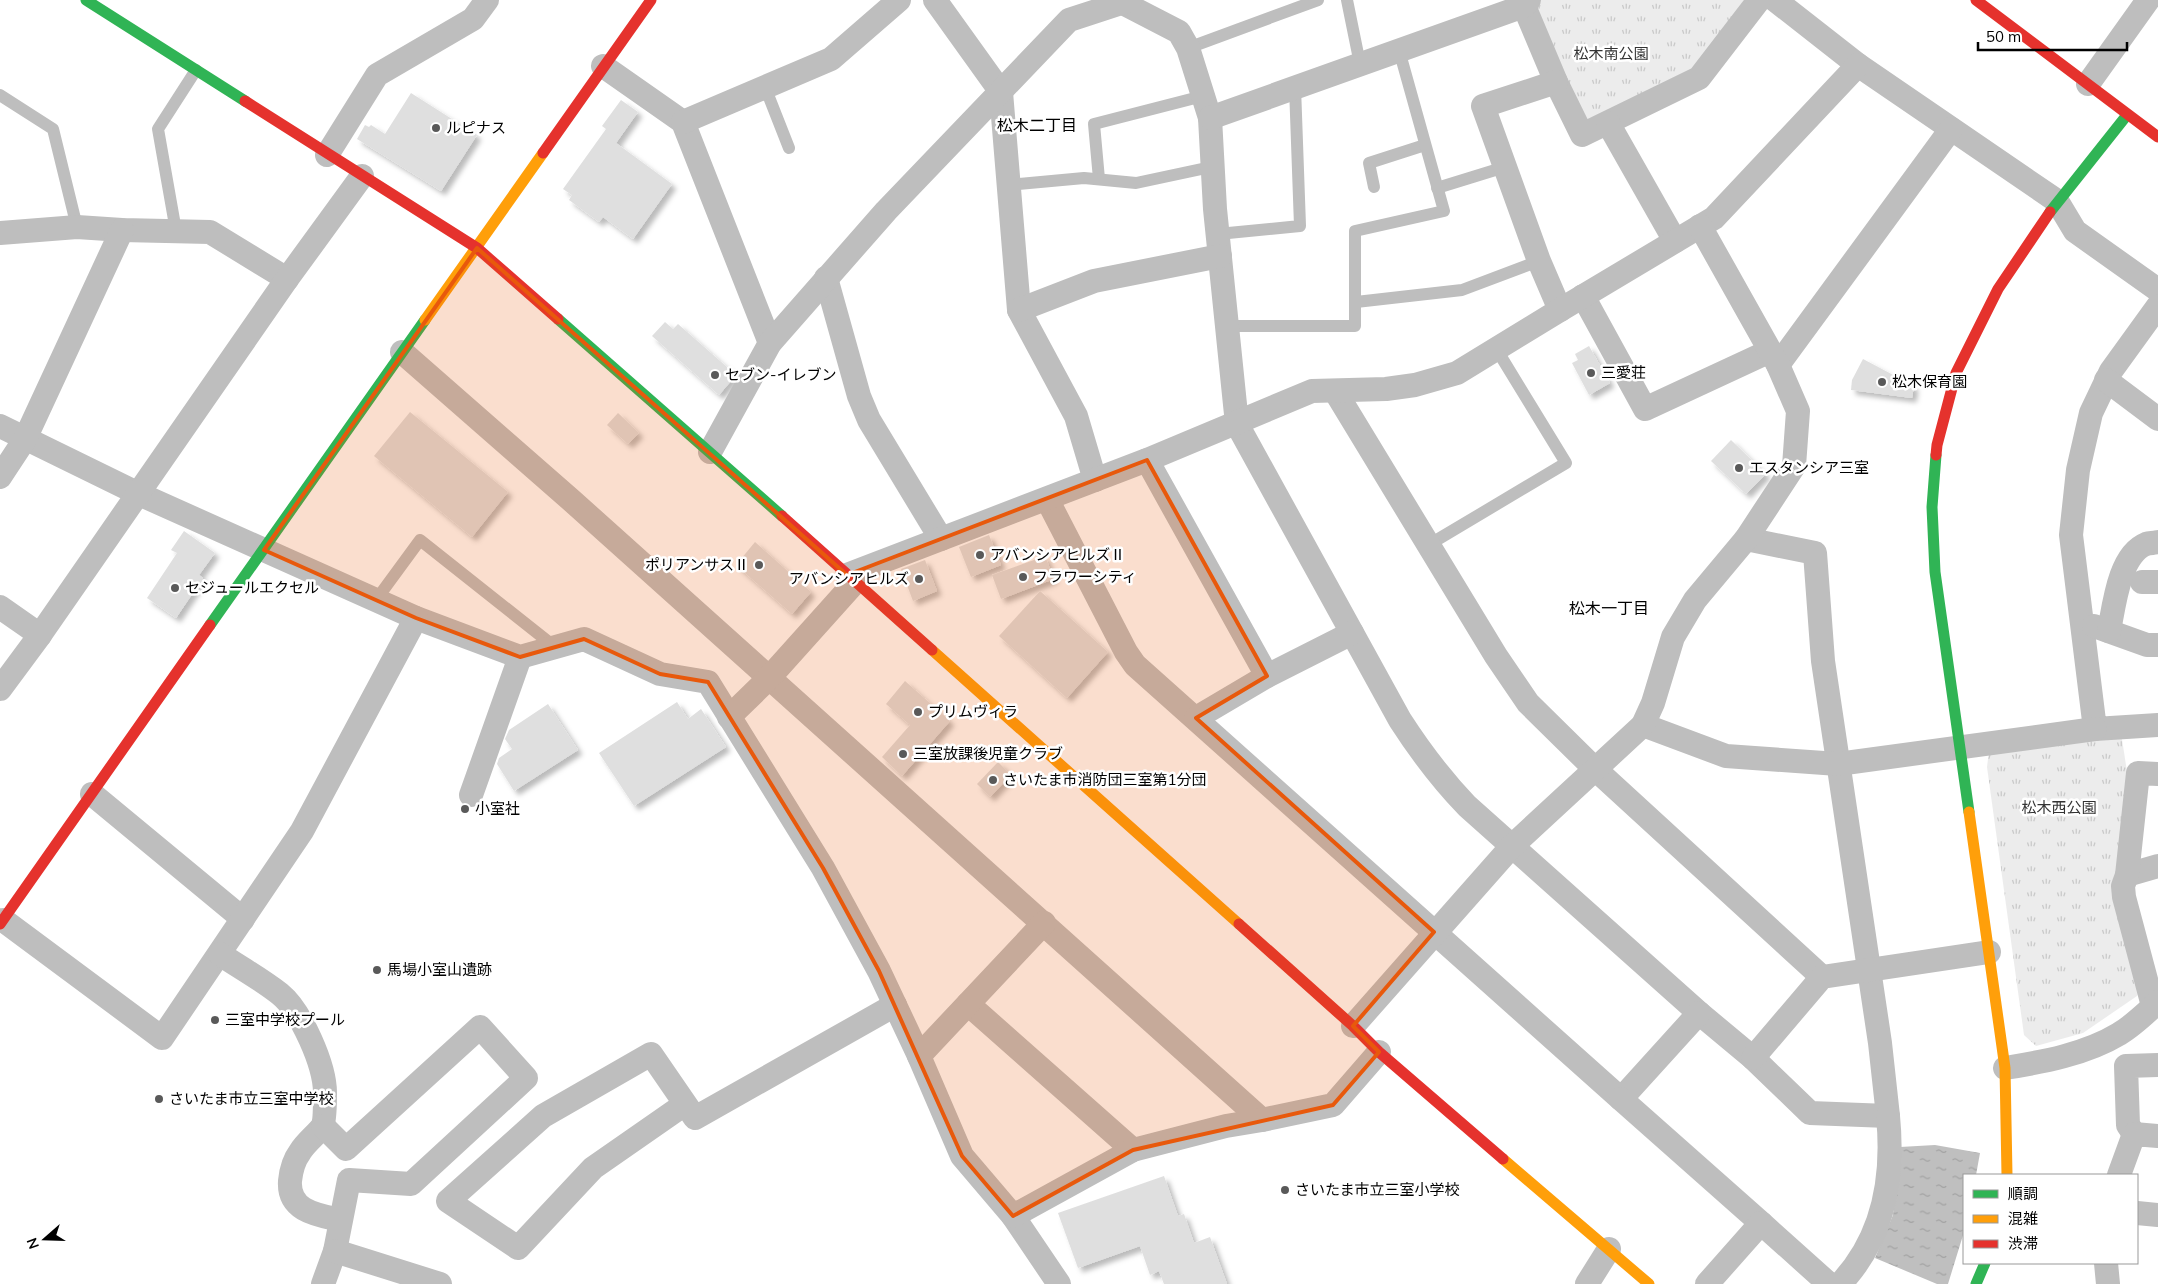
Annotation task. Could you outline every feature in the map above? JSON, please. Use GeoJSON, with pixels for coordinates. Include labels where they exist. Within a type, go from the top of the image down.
{"type":"FeatureCollection","features":[{"type":"Feature","properties":{"kind":"street"},"geometry":{"type":"LineString","coordinates":[[86,0],[476,248],[710,452],[1353,1026],[1379,1052],[1649,1284]]}},
{"type":"Feature","properties":{"kind":"street"},"geometry":{"type":"LineString","coordinates":[[327,155],[377,75],[473,19],[487,0]]}},
{"type":"Feature","properties":{"kind":"street"},"geometry":{"type":"LineString","coordinates":[[416,618],[302,832],[162,1038],[1,920],[92,794],[651,0]]}},
{"type":"Feature","properties":{"kind":"street"},"geometry":{"type":"LineString","coordinates":[[683,122],[830,58],[899,0]]}},
{"type":"Feature","properties":{"kind":"street"},"geometry":{"type":"LineString","coordinates":[[936,0],[1001,92],[1019,310],[1076,416],[1095,480]]}},
{"type":"Feature","properties":{"kind":"street"},"geometry":{"type":"LineString","coordinates":[[1206,107],[1295,87],[1526,3],[1556,82],[1582,136],[1699,78],[1760,0]]}},
{"type":"Feature","properties":{"kind":"street"},"geometry":{"type":"LineString","coordinates":[[1775,0],[1858,65],[2057,201],[2074,231],[2158,290]]}},
{"type":"Feature","properties":{"kind":"street"},"geometry":{"type":"LineString","coordinates":[[1976,0],[2158,137]]}},
{"type":"Feature","properties":{"kind":"street"},"geometry":{"type":"LineString","coordinates":[[2088,84],[2148,0]]}},
{"type":"Feature","properties":{"kind":"street"},"geometry":{"type":"LineString","coordinates":[[710,452],[770,343],[886,211],[1068,20],[1126,1],[1179,32],[1188,48],[1206,107],[1236,424],[1400,720],[1440,778],[1512,846],[1698,1013],[1753,1058],[1810,1113],[1888,1116]]}},
{"type":"Feature","properties":{"kind":"street"},"geometry":{"type":"LineString","coordinates":[[730,717],[770,678],[851,578],[941,539],[1147,460],[1312,391],[1386,389],[1443,379],[1471,366],[1560,310],[1714,218],[1858,65]]}},
{"type":"Feature","properties":{"kind":"street"},"geometry":{"type":"LineString","coordinates":[[604,66],[683,122],[770,343]]}},
{"type":"Feature","properties":{"kind":"street"},"geometry":{"type":"LineString","coordinates":[[1556,82],[1483,106],[1539,261],[1560,310]]}},
{"type":"Feature","properties":{"kind":"street"},"geometry":{"type":"LineString","coordinates":[[2007,1174],[2005,1068],[1935,572],[1932,507],[1937,445],[1956,373],[1998,288],[2057,201],[2127,115]]}},
{"type":"Feature","properties":{"kind":"street"},"geometry":{"type":"LineString","coordinates":[[1608,123],[1675,241]]}},
{"type":"Feature","properties":{"kind":"street"},"geometry":{"type":"LineString","coordinates":[[1583,296],[1645,409],[1774,358],[1951,129]]}},
{"type":"Feature","properties":{"kind":"street"},"geometry":{"type":"LineString","coordinates":[[0,689],[139,494],[287,279],[362,176]]}},
{"type":"Feature","properties":{"kind":"street"},"geometry":{"type":"LineString","coordinates":[[0,233],[77,226],[122,230],[210,232],[287,279]]}},
{"type":"Feature","properties":{"kind":"street"},"geometry":{"type":"LineString","coordinates":[[1353,1026],[1434,932],[1512,846],[1643,725],[1653,703],[1673,637],[1695,600],[1746,539],[1794,466],[1798,411],[1774,358],[1700,226]]}},
{"type":"Feature","properties":{"kind":"street"},"geometry":{"type":"LineString","coordinates":[[0,477],[25,439],[122,230]]}},
{"type":"Feature","properties":{"kind":"street"},"geometry":{"type":"LineString","coordinates":[[1019,310],[1094,281],[1219,245]]}},
{"type":"Feature","properties":{"kind":"street"},"geometry":{"type":"LineString","coordinates":[[826,278],[859,396],[866,412],[941,539]]}},
{"type":"Feature","properties":{"kind":"street"},"geometry":{"type":"LineString","coordinates":[[2095,728],[2080,622],[2072,535],[2078,470],[2091,413],[2110,371],[2158,306]]}},
{"type":"Feature","properties":{"kind":"street"},"geometry":{"type":"LineString","coordinates":[[402,352],[770,678],[1262,1120]]}},
{"type":"Feature","properties":{"kind":"street"},"geometry":{"type":"LineString","coordinates":[[2106,380],[2158,419]]}},
{"type":"Feature","properties":{"kind":"street"},"geometry":{"type":"LineString","coordinates":[[1335,391],[1510,678],[1543,719],[1822,977]]}},
{"type":"Feature","properties":{"kind":"street"},"geometry":{"type":"LineString","coordinates":[[0,426],[139,494],[416,618],[520,657],[584,639],[660,674],[708,682],[823,868],[878,970],[919,1056],[962,1156],[1013,1216],[1059,1284]]}},
{"type":"Feature","properties":{"kind":"street"},"geometry":{"type":"LineString","coordinates":[[1147,460],[1267,676]]}},
{"type":"Feature","properties":{"kind":"street"},"geometry":{"type":"LineString","coordinates":[[1047,499],[1130,659],[1135,665],[1829,1284]]}},
{"type":"Feature","properties":{"kind":"street"},"geometry":{"type":"LineString","coordinates":[[1746,539],[1815,553],[1823,661],[1880,1043],[1888,1116],[1889,1162],[1885,1198],[1881,1217],[1862,1256],[1840,1284]]}},
{"type":"Feature","properties":{"kind":"street"},"geometry":{"type":"LineString","coordinates":[[2110,631],[2120,578],[2127,565],[2135,552],[2146,544],[2158,542]]}},
{"type":"Feature","properties":{"kind":"street"},"geometry":{"type":"LineString","coordinates":[[0,607],[40,635]]}},
{"type":"Feature","properties":{"kind":"street"},"geometry":{"type":"LineString","coordinates":[[2080,622],[2147,645],[2158,645]]}},
{"type":"Feature","properties":{"kind":"street"},"geometry":{"type":"LineString","coordinates":[[1196,718],[1267,676],[1352,633]]}},
{"type":"Feature","properties":{"kind":"street"},"geometry":{"type":"LineString","coordinates":[[471,795],[520,657]]}},
{"type":"Feature","properties":{"kind":"street"},"geometry":{"type":"LineString","coordinates":[[1643,725],[1726,756],[1838,764],[2095,728],[2158,725]]}},
{"type":"Feature","properties":{"kind":"street"},"geometry":{"type":"LineString","coordinates":[[2005,1068],[2061,1057],[2108,1040],[2121,1033],[2156,1004],[2124,897],[2123,886],[2127,875],[2138,773],[2158,774]]}},
{"type":"Feature","properties":{"kind":"street"},"geometry":{"type":"LineString","coordinates":[[92,794],[243,919]]}},
{"type":"Feature","properties":{"kind":"street"},"geometry":{"type":"LineString","coordinates":[[2127,875],[2158,866]]}},
{"type":"Feature","properties":{"kind":"street"},"geometry":{"type":"LineString","coordinates":[[919,1056],[1044,923]]}},
{"type":"Feature","properties":{"kind":"street"},"geometry":{"type":"LineString","coordinates":[[1753,1058],[1822,977],[1990,952]]}},
{"type":"Feature","properties":{"kind":"street"},"geometry":{"type":"LineString","coordinates":[[220,954],[281,994],[301,1022],[312,1045],[325,1092],[323,1126],[298,1154],[291,1176],[290,1189],[293,1201],[302,1209],[312,1214],[340,1220]]}},
{"type":"Feature","properties":{"kind":"street"},"geometry":{"type":"LineString","coordinates":[[968,1004],[1133,1150]]}},
{"type":"Feature","properties":{"kind":"street"},"geometry":{"type":"LineString","coordinates":[[685,1104],[594,1168],[518,1248],[448,1201],[543,1116],[651,1054],[695,1118],[895,1005]]}},
{"type":"Feature","properties":{"kind":"street"},"geometry":{"type":"LineString","coordinates":[[1621,1099],[1698,1013]]}},
{"type":"Feature","properties":{"kind":"street"},"geometry":{"type":"LineString","coordinates":[[323,1126],[346,1149],[480,1028],[526,1078],[411,1184],[349,1180],[335,1251],[323,1284]]}},
{"type":"Feature","properties":{"kind":"street"},"geometry":{"type":"LineString","coordinates":[[1013,1216],[1133,1150],[1226,1126],[1333,1105],[1379,1052]]}},
{"type":"Feature","properties":{"kind":"street"},"geometry":{"type":"LineString","coordinates":[[2134,1134],[2128,1125],[2126,1066],[2158,1065]]}},
{"type":"Feature","properties":{"kind":"street"},"geometry":{"type":"LineString","coordinates":[[2134,1134],[2158,1136]]}},
{"type":"Feature","properties":{"kind":"street"},"geometry":{"type":"LineString","coordinates":[[2119,1174],[2134,1134]]}},
{"type":"Feature","properties":{"kind":"street"},"geometry":{"type":"LineString","coordinates":[[2138,1213],[2158,1216]]}},
{"type":"Feature","properties":{"kind":"street"},"geometry":{"type":"LineString","coordinates":[[1707,1284],[1762,1224]]}},
{"type":"Feature","properties":{"kind":"street"},"geometry":{"type":"LineString","coordinates":[[1587,1284],[1609,1249]]}},
{"type":"Feature","properties":{"kind":"street"},"geometry":{"type":"LineString","coordinates":[[335,1251],[440,1284]]}},
{"type":"Feature","properties":{"kind":"street"},"geometry":{"type":"LineString","coordinates":[[1976,1284],[1984,1264]]}},
{"type":"Feature","properties":{"kind":"street"},"geometry":{"type":"LineString","coordinates":[[2106,1264],[2108,1284]]}},
{"type":"Feature","properties":{"kind":"lane"},"geometry":{"type":"LineString","coordinates":[[1188,48],[1318,0]]}},
{"type":"Feature","properties":{"kind":"lane"},"geometry":{"type":"LineString","coordinates":[[1347,0],[1360,64]]}},
{"type":"Feature","properties":{"kind":"lane"},"geometry":{"type":"LineString","coordinates":[[1227,326],[1355,326],[1356,231],[1444,210],[1399,50]]}},
{"type":"Feature","properties":{"kind":"lane"},"geometry":{"type":"LineString","coordinates":[[176,231],[158,129],[196,70]]}},
{"type":"Feature","properties":{"kind":"lane"},"geometry":{"type":"LineString","coordinates":[[765,86],[789,148]]}},
{"type":"Feature","properties":{"kind":"lane"},"geometry":{"type":"LineString","coordinates":[[1219,245],[1300,226],[1295,87]]}},
{"type":"Feature","properties":{"kind":"lane"},"geometry":{"type":"LineString","coordinates":[[0,95],[53,129],[77,226]]}},
{"type":"Feature","properties":{"kind":"lane"},"geometry":{"type":"LineString","coordinates":[[1099,179],[1094,124],[1206,107]]}},
{"type":"Feature","properties":{"kind":"lane"},"geometry":{"type":"LineString","coordinates":[[1374,186],[1369,163],[1425,145]]}},
{"type":"Feature","properties":{"kind":"lane"},"geometry":{"type":"LineString","coordinates":[[1008,185],[1084,178],[1136,183],[1211,167]]}},
{"type":"Feature","properties":{"kind":"lane"},"geometry":{"type":"LineString","coordinates":[[1437,188],[1505,167]]}},
{"type":"Feature","properties":{"kind":"lane"},"geometry":{"type":"LineString","coordinates":[[1356,302],[1462,290],[1539,261]]}},
{"type":"Feature","properties":{"kind":"lane"},"geometry":{"type":"LineString","coordinates":[[1430,544],[1566,463],[1497,350]]}},
{"type":"Feature","properties":{"kind":"lane"},"geometry":{"type":"LineString","coordinates":[[376,600],[420,540],[555,647]]}},
{"type":"Feature","properties":{"kind":"highlighted area"},"geometry":{"type":"Polygon","coordinates":[[[477,248],[847,575],[1147,460],[1267,676],[1196,718],[1434,932],[1353,1026],[1379,1052],[1333,1105],[1133,1150],[1013,1216],[962,1156],[879,971],[823,868],[708,682],[660,674],[584,639],[520,657],[416,618],[264,550],[477,248]]]}},
{"type":"Feature","properties":{"kind":"green space","name":"松木南公園"},"geometry":{"type":"Polygon","coordinates":[[[1538,0],[1744,0],[1691,76],[1593,123],[1581,121],[1534,4],[1538,0]]]}},
{"type":"Feature","properties":{"kind":"green space","name":"松木西公園"},"geometry":{"type":"Polygon","coordinates":[[[2121,733],[2128,778],[2140,990],[2137,996],[2083,1033],[2036,1046],[2024,1035],[1987,767],[1989,751],[2121,733]]]}},
{"type":"Feature","properties":{"kind":"water"},"geometry":{"type":"Polygon","coordinates":[[[1935,1145],[1980,1153],[1976,1174],[1963,1174],[1963,1235],[1948,1284],[1937,1284],[1875,1258],[1893,1215],[1900,1147],[1935,1145]]]}},
{"type":"Feature","properties":{"kind":"building"},"geometry":{"type":"Polygon","coordinates":[[[411,93],[477,135],[441,191],[357,139],[365,125],[369,127],[371,125],[385,134],[411,93]]]}},
{"type":"Feature","properties":{"kind":"building"},"geometry":{"type":"Polygon","coordinates":[[[621,100],[638,112],[616,143],[672,184],[633,239],[603,217],[599,222],[569,200],[572,195],[563,189],[606,129],[602,126],[621,100]]]}},
{"type":"Feature","properties":{"kind":"building"},"geometry":{"type":"Polygon","coordinates":[[[665,322],[673,329],[678,324],[736,375],[719,395],[652,336],[665,322]]]}},
{"type":"Feature","properties":{"kind":"building","name":"三愛荘"},"geometry":{"type":"Polygon","coordinates":[[[1589,346],[1610,383],[1589,395],[1572,363],[1578,360],[1575,354],[1589,346]]]}},
{"type":"Feature","properties":{"kind":"building"},"geometry":{"type":"Polygon","coordinates":[[[1863,359],[1914,386],[1912,398],[1851,390],[1852,380],[1863,359]]]}},
{"type":"Feature","properties":{"kind":"building"},"geometry":{"type":"Polygon","coordinates":[[[410,412],[508,492],[472,537],[374,456],[410,412]]]}},
{"type":"Feature","properties":{"kind":"building"},"geometry":{"type":"Polygon","coordinates":[[[618,413],[639,433],[628,444],[607,425],[618,413]]]}},
{"type":"Feature","properties":{"kind":"building","name":"エスタンシア三室"},"geometry":{"type":"Polygon","coordinates":[[[1731,440],[1766,474],[1746,494],[1711,461],[1731,440]]]}},
{"type":"Feature","properties":{"kind":"building","name":"セジュールエクセル"},"geometry":{"type":"Polygon","coordinates":[[[184,531],[215,553],[199,575],[203,578],[176,618],[147,598],[177,553],[171,550],[184,531]]]}},
{"type":"Feature","properties":{"kind":"building","name":"アバンシアヒルズⅡ"},"geometry":{"type":"Polygon","coordinates":[[[989,535],[1001,565],[971,577],[959,547],[989,535]]]}},
{"type":"Feature","properties":{"kind":"building"},"geometry":{"type":"Polygon","coordinates":[[[755,542],[811,592],[792,614],[736,565],[755,542]]]}},
{"type":"Feature","properties":{"kind":"building","name":"フラワーシティ"},"geometry":{"type":"Polygon","coordinates":[[[1045,556],[1054,579],[1001,599],[992,575],[1045,556]]]}},
{"type":"Feature","properties":{"kind":"building","name":"アバンシアヒルズ"},"geometry":{"type":"Polygon","coordinates":[[[925,560],[937,591],[913,601],[901,569],[925,560]]]}},
{"type":"Feature","properties":{"kind":"building"},"geometry":{"type":"Polygon","coordinates":[[[1040,591],[1108,652],[1067,698],[999,636],[1040,591]]]}},
{"type":"Feature","properties":{"kind":"building"},"geometry":{"type":"Polygon","coordinates":[[[905,681],[950,721],[902,776],[882,757],[910,725],[886,704],[905,681]]]}},
{"type":"Feature","properties":{"kind":"building"},"geometry":{"type":"Polygon","coordinates":[[[677,702],[688,719],[701,709],[726,747],[634,806],[599,753],[677,702]]]}},
{"type":"Feature","properties":{"kind":"building"},"geometry":{"type":"Polygon","coordinates":[[[548,704],[578,750],[514,791],[497,764],[499,758],[512,749],[505,739],[509,730],[548,704]]]}},
{"type":"Feature","properties":{"kind":"building"},"geometry":{"type":"Polygon","coordinates":[[[998,762],[1011,775],[990,797],[977,784],[998,762]]]}},
{"type":"Feature","properties":{"kind":"building"},"geometry":{"type":"Polygon","coordinates":[[[1164,1176],[1178,1216],[1184,1214],[1194,1243],[1210,1237],[1227,1284],[1164,1284],[1159,1271],[1150,1275],[1140,1246],[1078,1268],[1058,1213],[1164,1176]]]}},
{"type":"Feature","properties":{"kind":"traffic: fast"},"geometry":{"type":"LineString","coordinates":[[86,0],[245,101]]}},
{"type":"Feature","properties":{"kind":"traffic: fast"},"geometry":{"type":"LineString","coordinates":[[2050,212],[2127,115]]}},
{"type":"Feature","properties":{"kind":"traffic: fast"},"geometry":{"type":"LineString","coordinates":[[558,319],[782,516]]}},
{"type":"Feature","properties":{"kind":"traffic: fast"},"geometry":{"type":"LineString","coordinates":[[210,625],[425,320]]}},
{"type":"Feature","properties":{"kind":"traffic: fast"},"geometry":{"type":"LineString","coordinates":[[1936,455],[1932,507],[1935,572],[1969,812]]}},
{"type":"Feature","properties":{"kind":"traffic: fast"},"geometry":{"type":"LineString","coordinates":[[1976,1284],[1985,1264]]}},
{"type":"Feature","properties":{"kind":"traffic: slow"},"geometry":{"type":"LineString","coordinates":[[425,320],[543,153]]}},
{"type":"Feature","properties":{"kind":"traffic: slow"},"geometry":{"type":"LineString","coordinates":[[932,650],[1239,924]]}},
{"type":"Feature","properties":{"kind":"traffic: slow"},"geometry":{"type":"LineString","coordinates":[[1969,812],[2005,1068],[2007,1174]]}},
{"type":"Feature","properties":{"kind":"traffic: slow"},"geometry":{"type":"LineString","coordinates":[[1503,1159],[1649,1284]]}},
{"type":"Feature","properties":{"kind":"traffic: jam"},"geometry":{"type":"LineString","coordinates":[[543,153],[651,0]]}},
{"type":"Feature","properties":{"kind":"traffic: jam"},"geometry":{"type":"LineString","coordinates":[[1976,0],[2158,137]]}},
{"type":"Feature","properties":{"kind":"traffic: jam"},"geometry":{"type":"LineString","coordinates":[[245,101],[477,248],[558,319]]}},
{"type":"Feature","properties":{"kind":"traffic: jam"},"geometry":{"type":"LineString","coordinates":[[1936,455],[1956,373],[1998,289],[2050,212]]}},
{"type":"Feature","properties":{"kind":"traffic: jam"},"geometry":{"type":"LineString","coordinates":[[782,516],[932,650]]}},
{"type":"Feature","properties":{"kind":"traffic: jam"},"geometry":{"type":"LineString","coordinates":[[0,924],[210,625]]}},
{"type":"Feature","properties":{"kind":"traffic: jam"},"geometry":{"type":"LineString","coordinates":[[1239,924],[1353,1026],[1379,1052],[1503,1159]]}},
{"type":"Feature","properties":{"kind":"place","name":"ルピナス"},"geometry":{"type":"Point","coordinates":[436,128]}},
{"type":"Feature","properties":{"kind":"place","name":"三愛荘"},"geometry":{"type":"Point","coordinates":[1591,373]}},
{"type":"Feature","properties":{"kind":"place","name":"セブン-イレブン"},"geometry":{"type":"Point","coordinates":[715,375]}},
{"type":"Feature","properties":{"kind":"place","name":"松木保育園"},"geometry":{"type":"Point","coordinates":[1882,382]}},
{"type":"Feature","properties":{"kind":"place","name":"エスタンシア三室"},"geometry":{"type":"Point","coordinates":[1739,468]}},
{"type":"Feature","properties":{"kind":"place","name":"アバンシアヒルズⅡ"},"geometry":{"type":"Point","coordinates":[980,555]}},
{"type":"Feature","properties":{"kind":"place","name":"ポリアンサスⅡ"},"geometry":{"type":"Point","coordinates":[759,565]}},
{"type":"Feature","properties":{"kind":"place","name":"フラワーシティ"},"geometry":{"type":"Point","coordinates":[1023,577]}},
{"type":"Feature","properties":{"kind":"place","name":"アバンシアヒルズ"},"geometry":{"type":"Point","coordinates":[919,579]}},
{"type":"Feature","properties":{"kind":"place","name":"セジュールエクセル"},"geometry":{"type":"Point","coordinates":[175,588]}},
{"type":"Feature","properties":{"kind":"place","name":"プリムヴィラ"},"geometry":{"type":"Point","coordinates":[918,712]}},
{"type":"Feature","properties":{"kind":"place","name":"三室放課後児童クラブ"},"geometry":{"type":"Point","coordinates":[903,754]}},
{"type":"Feature","properties":{"kind":"place","name":"さいたま市消防団三室第1分団"},"geometry":{"type":"Point","coordinates":[993,780]}},
{"type":"Feature","properties":{"kind":"place","name":"小室社"},"geometry":{"type":"Point","coordinates":[465,809]}},
{"type":"Feature","properties":{"kind":"place","name":"馬場小室山遺跡"},"geometry":{"type":"Point","coordinates":[377,970]}},
{"type":"Feature","properties":{"kind":"place","name":"三室中学校プール"},"geometry":{"type":"Point","coordinates":[215,1020]}},
{"type":"Feature","properties":{"kind":"place","name":"さいたま市立三室中学校"},"geometry":{"type":"Point","coordinates":[159,1099]}},
{"type":"Feature","properties":{"kind":"place","name":"さいたま市立三室小学校"},"geometry":{"type":"Point","coordinates":[1285,1190]}},
{"type":"Feature","properties":{"kind":"district","name":"松木二丁目"},"geometry":{"type":"Point","coordinates":[1037,125]}},
{"type":"Feature","properties":{"kind":"district","name":"松木一丁目"},"geometry":{"type":"Point","coordinates":[1609,608]}}]}
